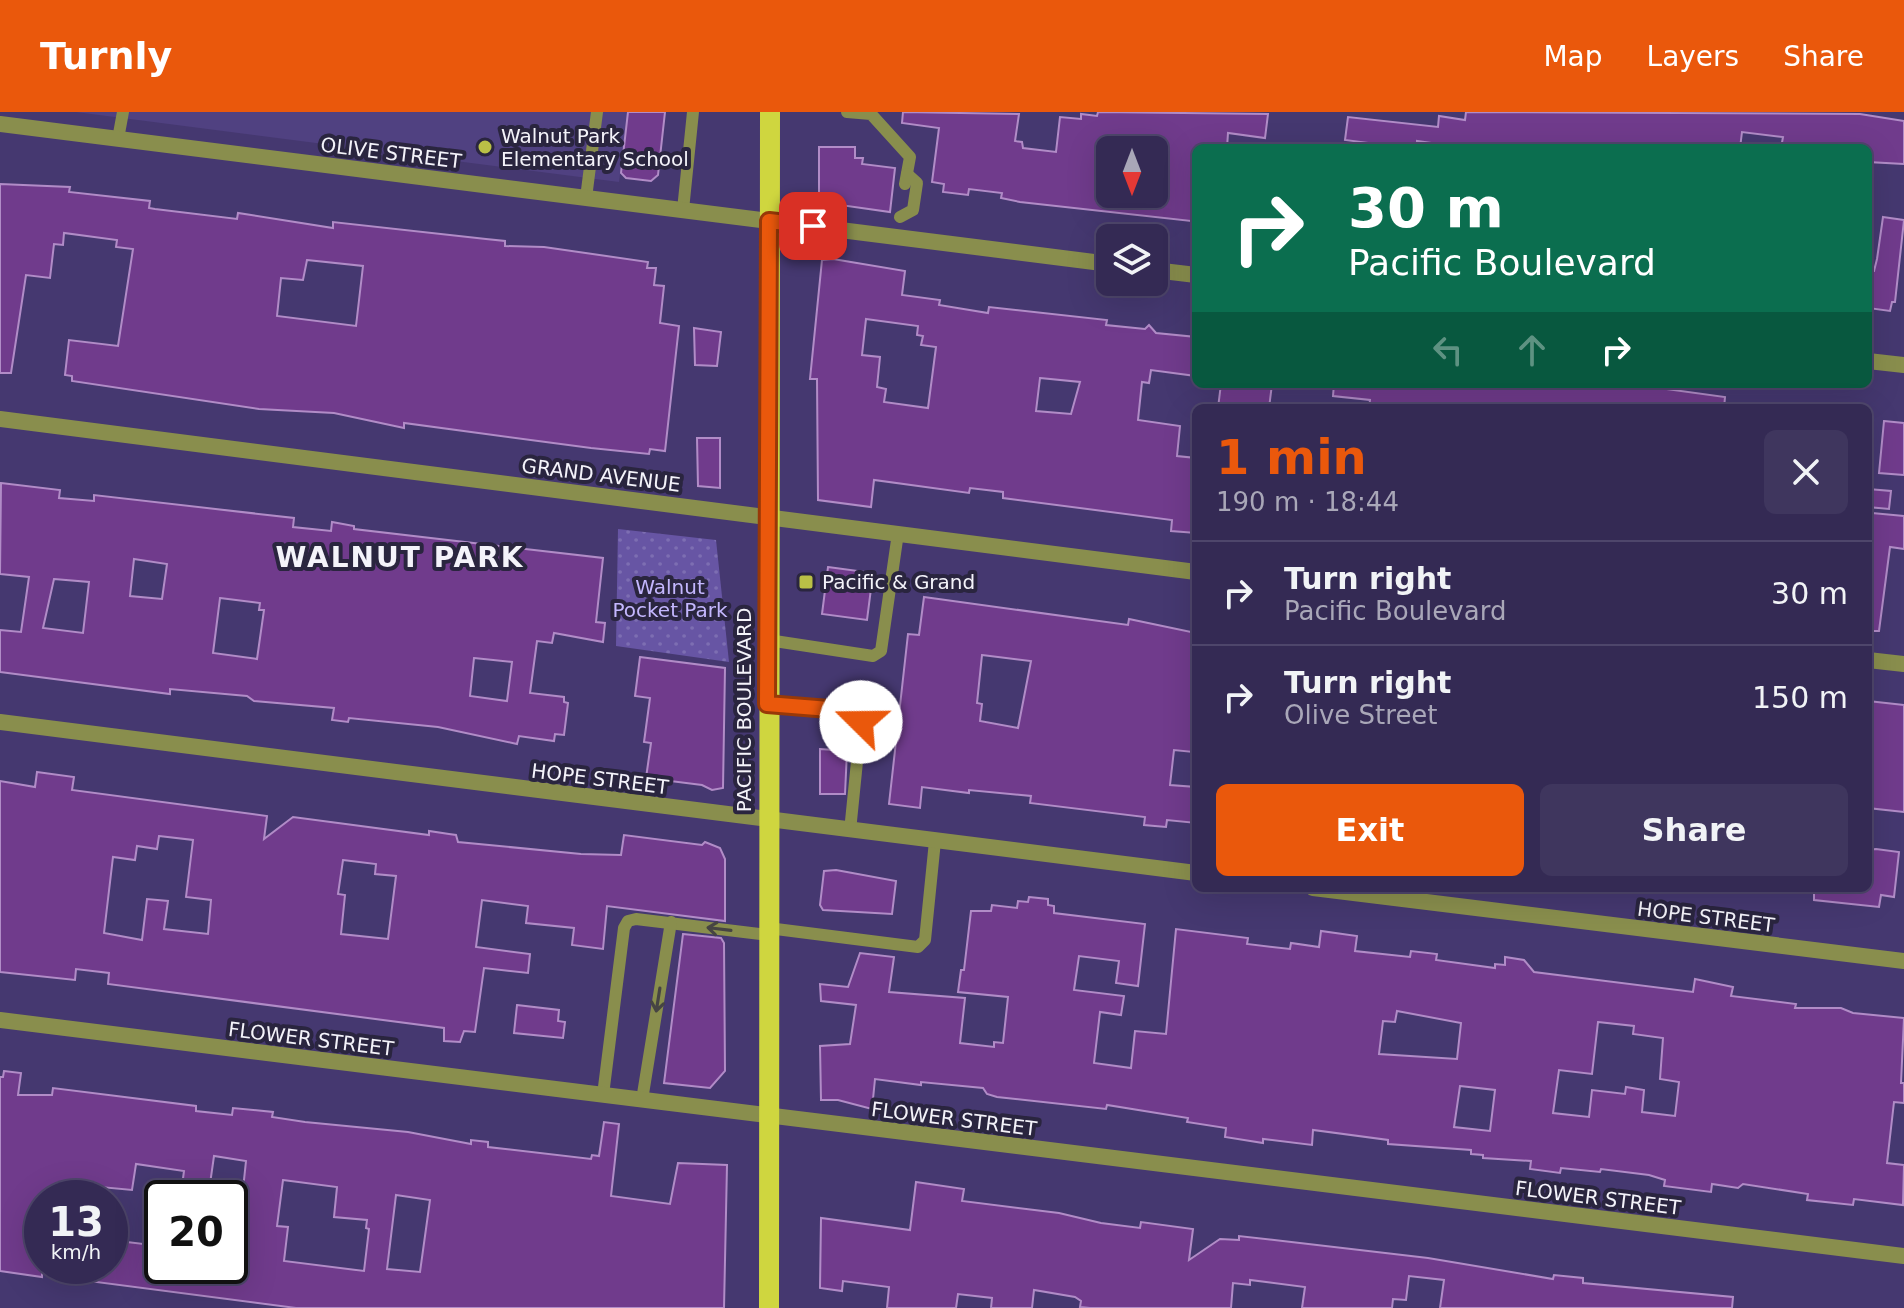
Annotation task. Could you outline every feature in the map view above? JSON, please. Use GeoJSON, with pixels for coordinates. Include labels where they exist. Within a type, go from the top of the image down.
{"type":"FeatureCollection","features":[{"type":"Feature","properties":{"kind":"main road","name":"PACIFIC BOULEVARD"},"geometry":{"type":"LineString","coordinates":[[769,1308],[767,704],[770,112]]}},
{"type":"Feature","properties":{"kind":"street","name":"OLIVE STREET"},"geometry":{"type":"LineString","coordinates":[[0,124],[1096,262]]}},
{"type":"Feature","properties":{"kind":"street"},"geometry":{"type":"LineString","coordinates":[[1168,272],[1192,275]]}},
{"type":"Feature","properties":{"kind":"street"},"geometry":{"type":"LineString","coordinates":[[1872,361],[1904,365]]}},
{"type":"Feature","properties":{"kind":"street","name":"GRAND AVENUE"},"geometry":{"type":"LineString","coordinates":[[0,419],[1192,571]]}},
{"type":"Feature","properties":{"kind":"street"},"geometry":{"type":"LineString","coordinates":[[1872,660],[1904,664]]}},
{"type":"Feature","properties":{"kind":"street","name":"HOPE STREET"},"geometry":{"type":"LineString","coordinates":[[0,722],[1192,873]]}},
{"type":"Feature","properties":{"kind":"street","name":"HOPE STREET"},"geometry":{"type":"LineString","coordinates":[[1345,892],[1904,961]]}},
{"type":"Feature","properties":{"kind":"street","name":"FLOWER STREET"},"geometry":{"type":"LineString","coordinates":[[0,1020],[1904,1256]]}},
{"type":"Feature","properties":{"kind":"lane"},"geometry":{"type":"LineString","coordinates":[[118,139],[123,112]]}},
{"type":"Feature","properties":{"kind":"lane"},"geometry":{"type":"LineString","coordinates":[[586,198],[597,112]]}},
{"type":"Feature","properties":{"kind":"lane"},"geometry":{"type":"LineString","coordinates":[[683,210],[693,112]]}},
{"type":"Feature","properties":{"kind":"lane"},"geometry":{"type":"LineString","coordinates":[[847,112],[871,114],[910,157],[906,179],[917,183],[913,210],[901,211],[897,237]]}},
{"type":"Feature","properties":{"kind":"lane"},"geometry":{"type":"LineString","coordinates":[[768,640],[873,656],[881,651],[898,533]]}},
{"type":"Feature","properties":{"kind":"lane"},"geometry":{"type":"LineString","coordinates":[[767,704],[858,714],[861,722],[850,831]]}},
{"type":"Feature","properties":{"kind":"lane"},"geometry":{"type":"LineString","coordinates":[[603,1095],[624,928],[628,921],[671,922],[918,947],[925,940],[935,841]]}},
{"type":"Feature","properties":{"kind":"lane"},"geometry":{"type":"LineString","coordinates":[[642,1100],[671,922]]}},
{"type":"Feature","properties":{"kind":"shaded area","name":"Walnut Park Elementary School"},"geometry":{"type":"Polygon","coordinates":[[[76,112],[628,112],[619,182],[76,112]]]}},
{"type":"Feature","properties":{"kind":"green space","name":"Walnut Pocket Park"},"geometry":{"type":"Polygon","coordinates":[[[618,529],[716,540],[729,662],[616,646],[618,529]]]}},
{"type":"Feature","properties":{"kind":"building"},"geometry":{"type":"Polygon","coordinates":[[[628,112],[665,112],[658,175],[651,181],[626,178],[621,173],[628,112]]]}},
{"type":"Feature","properties":{"kind":"building"},"geometry":{"type":"Polygon","coordinates":[[[903,112],[1019,114],[1015,141],[1022,142],[1023,148],[1056,152],[1060,117],[1081,119],[1081,114],[1097,116],[1098,112],[1268,114],[1265,138],[1228,133],[1227,144],[1192,144],[1191,221],[1020,202],[1001,198],[1002,193],[969,189],[968,195],[943,192],[944,184],[932,182],[939,128],[902,123],[903,112]]]}},
{"type":"Feature","properties":{"kind":"building"},"geometry":{"type":"Polygon","coordinates":[[[1466,112],[1860,114],[1904,121],[1904,164],[1872,162],[1872,144],[1782,144],[1783,137],[1742,132],[1740,144],[1438,144],[1417,141],[1417,144],[1376,144],[1345,140],[1348,117],[1438,127],[1439,116],[1465,120],[1466,112]]]}},
{"type":"Feature","properties":{"kind":"building"},"geometry":{"type":"Polygon","coordinates":[[[819,147],[855,147],[855,158],[863,158],[862,164],[895,168],[890,212],[833,204],[833,199],[819,199],[819,147]]]}},
{"type":"Feature","properties":{"kind":"building"},"geometry":{"type":"Polygon","coordinates":[[[0,184],[70,187],[69,192],[150,201],[149,208],[237,219],[238,213],[333,228],[333,222],[505,241],[505,246],[544,247],[648,262],[647,268],[656,268],[654,285],[664,286],[660,323],[679,326],[665,451],[650,449],[649,454],[404,423],[404,428],[334,413],[259,409],[72,381],[72,376],[65,375],[69,340],[118,346],[133,249],[116,247],[117,240],[64,233],[63,245],[54,244],[50,278],[26,275],[11,373],[0,373],[0,184]],[[307,260],[303,280],[281,278],[277,316],[356,326],[363,266],[307,260]]]}},
{"type":"Feature","properties":{"kind":"building"},"geometry":{"type":"Polygon","coordinates":[[[1883,217],[1904,220],[1895,302],[1892,302],[1890,311],[1872,309],[1872,271],[1877,259],[1883,217]]]}},
{"type":"Feature","properties":{"kind":"building"},"geometry":{"type":"Polygon","coordinates":[[[833,259],[905,271],[902,295],[940,300],[939,305],[988,313],[989,307],[1107,320],[1106,325],[1145,329],[1149,325],[1156,333],[1192,337],[1192,375],[1151,370],[1149,383],[1142,382],[1138,420],[1180,426],[1177,456],[1192,458],[1192,533],[1171,531],[1172,520],[1003,498],[1003,492],[970,488],[969,493],[874,480],[871,507],[818,500],[817,379],[810,379],[822,260],[833,259]],[[866,319],[862,355],[880,357],[877,387],[886,389],[884,402],[928,408],[936,347],[921,345],[923,336],[917,335],[918,326],[866,319]],[[1040,378],[1036,411],[1071,414],[1080,382],[1040,378]]]}},
{"type":"Feature","properties":{"kind":"building"},"geometry":{"type":"Polygon","coordinates":[[[694,328],[721,332],[717,366],[695,365],[694,328]]]}},
{"type":"Feature","properties":{"kind":"building"},"geometry":{"type":"Polygon","coordinates":[[[1220,388],[1272,388],[1270,404],[1218,404],[1220,388]]]}},
{"type":"Feature","properties":{"kind":"building"},"geometry":{"type":"Polygon","coordinates":[[[1334,388],[1659,388],[1725,397],[1724,404],[1370,404],[1370,400],[1333,396],[1334,388]]]}},
{"type":"Feature","properties":{"kind":"building"},"geometry":{"type":"Polygon","coordinates":[[[1884,421],[1904,423],[1904,475],[1879,473],[1884,421]]]}},
{"type":"Feature","properties":{"kind":"building"},"geometry":{"type":"Polygon","coordinates":[[[697,438],[720,438],[720,488],[698,486],[697,438]]]}},
{"type":"Feature","properties":{"kind":"building"},"geometry":{"type":"Polygon","coordinates":[[[1,483],[60,490],[59,498],[94,501],[94,495],[294,518],[293,527],[331,531],[332,522],[354,526],[354,529],[603,558],[596,622],[605,623],[603,642],[554,633],[552,643],[537,641],[530,693],[564,697],[564,702],[568,703],[564,735],[555,734],[554,741],[519,736],[517,744],[438,727],[349,718],[348,722],[332,720],[334,708],[170,689],[170,694],[0,672],[0,630],[21,632],[29,577],[0,574],[1,483]],[[134,559],[130,596],[162,599],[167,564],[134,559]],[[54,579],[43,628],[83,633],[89,582],[54,579]],[[220,598],[213,653],[257,659],[264,610],[259,610],[260,603],[220,598]],[[474,658],[470,696],[507,701],[512,662],[474,658]]]}},
{"type":"Feature","properties":{"kind":"building"},"geometry":{"type":"Polygon","coordinates":[[[1872,489],[1891,491],[1889,509],[1872,507],[1872,489]]]}},
{"type":"Feature","properties":{"kind":"building"},"geometry":{"type":"Polygon","coordinates":[[[1872,513],[1904,516],[1904,549],[1890,547],[1879,631],[1872,631],[1872,513]]]}},
{"type":"Feature","properties":{"kind":"building"},"geometry":{"type":"Polygon","coordinates":[[[828,567],[873,573],[867,620],[822,614],[828,567]]]}},
{"type":"Feature","properties":{"kind":"building"},"geometry":{"type":"Polygon","coordinates":[[[924,597],[1128,625],[1129,619],[1192,632],[1192,752],[1174,750],[1170,785],[1192,787],[1192,823],[1167,820],[1166,827],[1144,825],[1145,817],[1030,803],[1031,796],[922,787],[920,808],[889,804],[908,634],[919,635],[924,597]],[[982,655],[977,703],[982,704],[980,721],[1018,728],[1031,661],[982,655]]]}},
{"type":"Feature","properties":{"kind":"building"},"geometry":{"type":"Polygon","coordinates":[[[640,657],[725,668],[723,788],[712,790],[702,785],[646,778],[651,743],[644,742],[650,698],[635,696],[640,657]]]}},
{"type":"Feature","properties":{"kind":"building"},"geometry":{"type":"Polygon","coordinates":[[[1872,701],[1904,705],[1904,812],[1872,808],[1872,701]]]}},
{"type":"Feature","properties":{"kind":"building"},"geometry":{"type":"Polygon","coordinates":[[[820,749],[847,751],[845,794],[820,794],[820,749]]]}},
{"type":"Feature","properties":{"kind":"building"},"geometry":{"type":"Polygon","coordinates":[[[37,772],[74,777],[72,790],[267,816],[264,839],[293,817],[429,835],[429,831],[456,835],[458,842],[581,854],[621,855],[624,835],[702,845],[705,842],[720,848],[725,859],[725,921],[607,906],[603,949],[572,945],[574,928],[526,923],[528,906],[482,900],[476,947],[530,954],[528,973],[484,968],[475,1032],[464,1031],[460,1042],[444,1041],[444,1028],[108,984],[109,973],[76,969],[75,980],[0,972],[0,781],[35,787],[37,772]],[[159,836],[157,849],[137,846],[135,860],[113,857],[104,933],[142,940],[147,899],[168,901],[164,929],[208,934],[211,900],[186,897],[193,840],[159,836]],[[343,860],[338,894],[345,895],[341,934],[388,939],[396,876],[375,874],[376,864],[343,860]]]}},
{"type":"Feature","properties":{"kind":"building"},"geometry":{"type":"Polygon","coordinates":[[[1872,850],[1899,852],[1894,897],[1881,895],[1879,907],[1814,900],[1814,892],[1872,892],[1872,850]]]}},
{"type":"Feature","properties":{"kind":"building"},"geometry":{"type":"Polygon","coordinates":[[[836,870],[896,881],[892,914],[823,910],[820,905],[824,871],[836,870]]]}},
{"type":"Feature","properties":{"kind":"building"},"geometry":{"type":"Polygon","coordinates":[[[1029,897],[1048,899],[1048,905],[1054,906],[1054,913],[1145,924],[1138,986],[1116,983],[1119,961],[1079,956],[1074,990],[1124,996],[1121,1015],[1100,1012],[1094,1063],[1131,1068],[1135,1031],[1166,1034],[1176,929],[1248,938],[1247,944],[1290,949],[1291,943],[1319,947],[1321,931],[1357,936],[1355,951],[1410,957],[1411,951],[1437,954],[1436,960],[1495,968],[1495,964],[1505,965],[1505,957],[1524,960],[1534,972],[1693,992],[1695,979],[1733,987],[1731,996],[1796,1004],[1795,1008],[1841,1008],[1853,1013],[1904,1018],[1901,1083],[1904,1083],[1904,1103],[1894,1102],[1887,1163],[1904,1165],[1903,1205],[1854,1199],[1853,1205],[1807,1200],[1808,1194],[1743,1184],[1738,1188],[1712,1184],[1711,1192],[1664,1186],[1665,1180],[1649,1175],[1601,1169],[1600,1172],[1561,1168],[1560,1173],[1530,1169],[1531,1161],[1483,1158],[1483,1155],[1471,1154],[1471,1150],[1388,1144],[1388,1140],[1313,1130],[1312,1145],[1263,1139],[1263,1143],[1225,1137],[1226,1128],[1187,1122],[1188,1118],[1107,1105],[1106,1109],[997,1097],[987,1094],[983,1088],[875,1079],[872,1109],[838,1100],[821,1100],[820,1046],[850,1044],[856,1005],[821,1001],[820,984],[848,987],[860,953],[894,957],[889,992],[965,998],[960,1043],[994,1047],[994,1042],[1003,1043],[1008,997],[958,992],[961,970],[964,970],[971,911],[991,911],[992,905],[1017,908],[1018,901],[1028,902],[1029,897]],[[1397,1011],[1395,1022],[1383,1021],[1379,1054],[1457,1059],[1461,1023],[1397,1011]],[[1598,1022],[1592,1074],[1559,1070],[1553,1113],[1589,1117],[1592,1090],[1625,1094],[1626,1087],[1644,1090],[1642,1112],[1675,1116],[1679,1082],[1660,1079],[1663,1038],[1633,1034],[1634,1026],[1598,1022]],[[1460,1086],[1454,1127],[1490,1131],[1495,1090],[1460,1086]]]}},
{"type":"Feature","properties":{"kind":"building"},"geometry":{"type":"Polygon","coordinates":[[[683,934],[721,938],[724,943],[725,1071],[710,1088],[664,1083],[683,934]]]}},
{"type":"Feature","properties":{"kind":"building"},"geometry":{"type":"Polygon","coordinates":[[[517,1005],[559,1010],[558,1021],[565,1022],[563,1038],[514,1033],[517,1005]]]}},
{"type":"Feature","properties":{"kind":"building"},"geometry":{"type":"Polygon","coordinates":[[[4,1071],[21,1073],[18,1095],[52,1095],[53,1088],[196,1106],[196,1111],[232,1115],[233,1108],[273,1112],[272,1117],[305,1122],[408,1132],[471,1144],[471,1140],[488,1142],[488,1147],[591,1159],[592,1155],[599,1156],[604,1122],[619,1124],[611,1196],[670,1204],[678,1163],[727,1165],[724,1308],[296,1308],[112,1284],[128,1284],[128,1242],[143,1244],[144,1237],[144,1284],[248,1284],[246,1161],[214,1156],[211,1180],[183,1180],[184,1171],[136,1164],[132,1190],[128,1190],[128,1180],[24,1180],[24,1274],[0,1271],[0,1077],[3,1077],[4,1071]],[[283,1180],[277,1226],[288,1227],[284,1261],[364,1271],[369,1229],[366,1228],[367,1220],[334,1217],[337,1187],[283,1180]],[[396,1195],[387,1269],[420,1272],[430,1200],[396,1195]]]}},
{"type":"Feature","properties":{"kind":"building"},"geometry":{"type":"Polygon","coordinates":[[[916,1182],[964,1189],[962,1201],[1059,1213],[1140,1228],[1141,1222],[1193,1229],[1189,1260],[1220,1239],[1239,1240],[1239,1236],[1428,1258],[1553,1279],[1554,1275],[1583,1278],[1583,1283],[1733,1297],[1732,1308],[1440,1308],[1444,1280],[1409,1276],[1406,1300],[1393,1299],[1392,1308],[1302,1308],[1305,1287],[1250,1280],[1250,1285],[1233,1283],[1231,1308],[1090,1308],[1080,1307],[1081,1301],[1075,1297],[1034,1290],[1032,1308],[991,1308],[992,1298],[958,1294],[956,1308],[887,1308],[889,1287],[843,1281],[842,1291],[820,1288],[821,1218],[910,1230],[916,1182]]]}},
{"type":"Feature","properties":{"kind":"place","name":"Walnut Park Elementary School"},"geometry":{"type":"Point","coordinates":[485,147]}},
{"type":"Feature","properties":{"kind":"place","name":"Pacific & Grand"},"geometry":{"type":"Point","coordinates":[806,582]}},
{"type":"Feature","properties":{"kind":"district","name":"WALNUT PARK"},"geometry":{"type":"Point","coordinates":[400,557]}},
{"type":"Feature","properties":{"kind":"route"},"geometry":{"type":"LineString","coordinates":[[813,226],[769,221],[767,704],[854,711],[861,722]]}}]}
